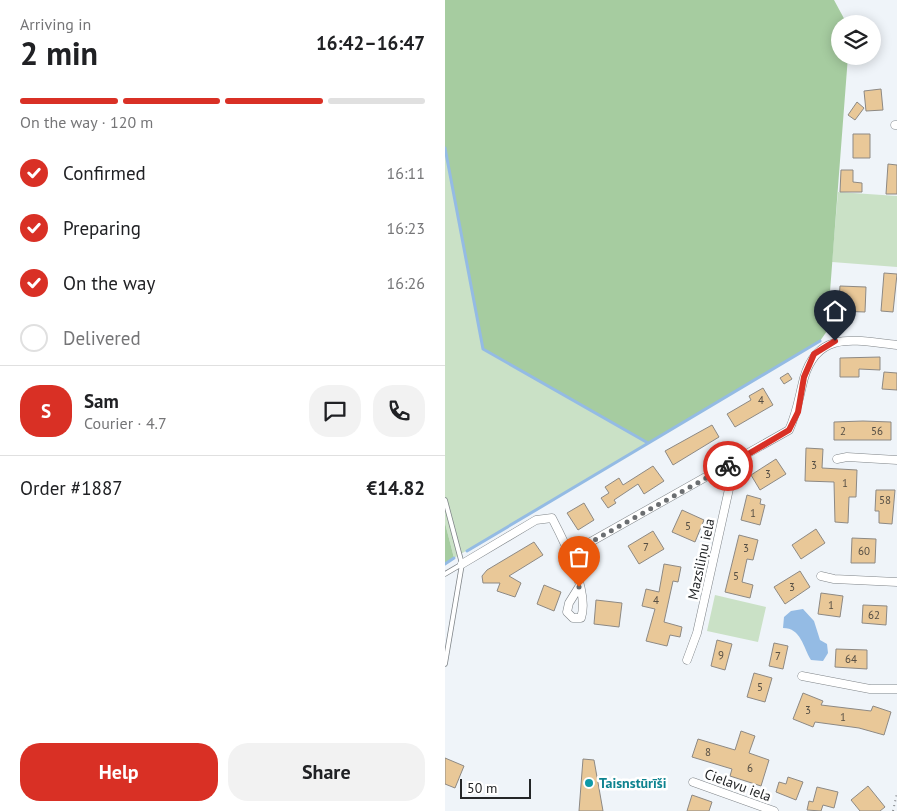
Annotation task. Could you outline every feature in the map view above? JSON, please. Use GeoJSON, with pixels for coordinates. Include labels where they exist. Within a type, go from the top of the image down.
{"type":"FeatureCollection","features":[{"type":"Feature","properties":{"kind":"street"},"geometry":{"type":"LineString","coordinates":[[571,553],[789,430],[798,412],[804,377],[814,354],[835,341],[897,345]]}},
{"type":"Feature","properties":{"kind":"street"},"geometry":{"type":"LineString","coordinates":[[837,459],[847,457],[897,460]]}},
{"type":"Feature","properties":{"kind":"street","name":"Mazsiliņu iela"},"geometry":{"type":"LineString","coordinates":[[687,660],[697,633],[735,462]]}},
{"type":"Feature","properties":{"kind":"street"},"geometry":{"type":"LineString","coordinates":[[462,564],[536,520],[552,518],[571,553],[579,587]]}},
{"type":"Feature","properties":{"kind":"street"},"geometry":{"type":"LineString","coordinates":[[821,576],[834,579],[897,582]]}},
{"type":"Feature","properties":{"kind":"street"},"geometry":{"type":"LineString","coordinates":[[801,676],[870,689],[897,689]]}},
{"type":"Feature","properties":{"kind":"street","name":"Cielavu iela"},"geometry":{"type":"LineString","coordinates":[[693,782],[774,811]]}},
{"type":"Feature","properties":{"kind":"lane"},"geometry":{"type":"LineString","coordinates":[[445,500],[462,564],[445,664]]}},
{"type":"Feature","properties":{"kind":"lane"},"geometry":{"type":"LineString","coordinates":[[445,574],[462,564]]}},
{"type":"Feature","properties":{"kind":"path"},"geometry":{"type":"LineString","coordinates":[[893,811],[897,793]]}},
{"type":"Feature","properties":{"kind":"green space"},"geometry":{"type":"Polygon","coordinates":[[[445,0],[834,0],[842,15],[831,15],[831,65],[847,65],[827,331],[820,341],[648,443],[483,349],[445,148],[445,0]]]}},
{"type":"Feature","properties":{"kind":"green space"},"geometry":{"type":"Polygon","coordinates":[[[445,148],[483,349],[648,443],[454,558],[445,523],[445,148]]]}},
{"type":"Feature","properties":{"kind":"green space"},"geometry":{"type":"Polygon","coordinates":[[[838,192],[897,196],[897,267],[832,262],[838,192]]]}},
{"type":"Feature","properties":{"kind":"green space"},"geometry":{"type":"Polygon","coordinates":[[[445,523],[454,558],[445,564],[445,523]]]}},
{"type":"Feature","properties":{"kind":"green space"},"geometry":{"type":"Polygon","coordinates":[[[715,595],[766,607],[758,642],[707,631],[715,595]]]}},
{"type":"Feature","properties":{"kind":"water"},"geometry":{"type":"Polygon","coordinates":[[[803,609],[814,621],[820,640],[827,644],[828,653],[823,661],[811,660],[798,635],[794,631],[783,628],[784,617],[791,611],[803,609]]]}},
{"type":"Feature","properties":{"kind":"building"},"geometry":{"type":"Polygon","coordinates":[[[881,89],[883,110],[866,111],[864,91],[881,89]]]}},
{"type":"Feature","properties":{"kind":"building"},"geometry":{"type":"Polygon","coordinates":[[[857,102],[864,108],[855,120],[848,115],[857,102]]]}},
{"type":"Feature","properties":{"kind":"building"},"geometry":{"type":"Polygon","coordinates":[[[853,134],[870,134],[870,158],[853,158],[853,134]]]}},
{"type":"Feature","properties":{"kind":"building"},"geometry":{"type":"Polygon","coordinates":[[[888,164],[897,165],[897,194],[886,194],[888,164]]]}},
{"type":"Feature","properties":{"kind":"building"},"geometry":{"type":"Polygon","coordinates":[[[841,170],[853,170],[853,182],[862,183],[862,192],[840,192],[841,170]]]}},
{"type":"Feature","properties":{"kind":"building"},"geometry":{"type":"Polygon","coordinates":[[[884,273],[897,274],[893,312],[881,311],[884,273]]]}},
{"type":"Feature","properties":{"kind":"building"},"geometry":{"type":"Polygon","coordinates":[[[840,286],[866,287],[865,312],[838,311],[840,286]]]}},
{"type":"Feature","properties":{"kind":"building"},"geometry":{"type":"Polygon","coordinates":[[[880,357],[880,370],[859,369],[859,377],[840,377],[840,358],[880,357]]]}},
{"type":"Feature","properties":{"kind":"building"},"geometry":{"type":"Polygon","coordinates":[[[884,372],[897,373],[897,390],[882,389],[884,372]]]}},
{"type":"Feature","properties":{"kind":"building"},"geometry":{"type":"Polygon","coordinates":[[[788,373],[792,379],[784,384],[780,378],[788,373]]]}},
{"type":"Feature","properties":{"kind":"building"},"geometry":{"type":"Polygon","coordinates":[[[763,388],[773,405],[735,427],[727,414],[751,400],[749,396],[763,388]]]}},
{"type":"Feature","properties":{"kind":"building"},"geometry":{"type":"Polygon","coordinates":[[[834,422],[891,422],[891,440],[834,440],[834,422]]]}},
{"type":"Feature","properties":{"kind":"building"},"geometry":{"type":"Polygon","coordinates":[[[712,425],[719,437],[673,465],[665,451],[712,425]]]}},
{"type":"Feature","properties":{"kind":"building"},"geometry":{"type":"Polygon","coordinates":[[[806,448],[823,449],[822,468],[857,470],[856,497],[849,497],[848,523],[835,522],[834,482],[805,481],[806,448]]]}},
{"type":"Feature","properties":{"kind":"building"},"geometry":{"type":"Polygon","coordinates":[[[776,459],[786,474],[760,490],[751,475],[776,459]]]}},
{"type":"Feature","properties":{"kind":"building"},"geometry":{"type":"Polygon","coordinates":[[[653,466],[664,481],[644,494],[638,484],[614,500],[616,503],[608,508],[601,498],[609,493],[605,487],[619,478],[623,485],[653,466]]]}},
{"type":"Feature","properties":{"kind":"building"},"geometry":{"type":"Polygon","coordinates":[[[876,490],[895,490],[892,524],[879,523],[879,511],[875,511],[876,490]]]}},
{"type":"Feature","properties":{"kind":"building"},"geometry":{"type":"Polygon","coordinates":[[[747,495],[761,499],[760,504],[765,505],[760,525],[741,520],[747,495]]]}},
{"type":"Feature","properties":{"kind":"building"},"geometry":{"type":"Polygon","coordinates":[[[584,503],[594,520],[578,530],[567,513],[584,503]]]}},
{"type":"Feature","properties":{"kind":"building"},"geometry":{"type":"Polygon","coordinates":[[[682,510],[704,520],[695,542],[672,532],[682,510]]]}},
{"type":"Feature","properties":{"kind":"building"},"geometry":{"type":"Polygon","coordinates":[[[816,529],[825,543],[801,559],[792,545],[816,529]]]}},
{"type":"Feature","properties":{"kind":"building"},"geometry":{"type":"Polygon","coordinates":[[[653,531],[664,549],[639,564],[628,546],[653,531]]]}},
{"type":"Feature","properties":{"kind":"building"},"geometry":{"type":"Polygon","coordinates":[[[739,535],[758,540],[753,560],[747,559],[742,582],[753,585],[750,598],[725,592],[739,535]]]}},
{"type":"Feature","properties":{"kind":"building"},"geometry":{"type":"Polygon","coordinates":[[[852,538],[876,539],[875,563],[851,563],[852,538]]]}},
{"type":"Feature","properties":{"kind":"building"},"geometry":{"type":"Polygon","coordinates":[[[534,542],[543,555],[509,576],[521,583],[515,597],[497,591],[500,583],[483,583],[482,576],[487,570],[534,542]]]}},
{"type":"Feature","properties":{"kind":"building"},"geometry":{"type":"Polygon","coordinates":[[[664,564],[681,567],[678,582],[673,581],[664,622],[682,627],[680,637],[670,635],[667,646],[646,641],[655,609],[642,606],[646,589],[659,592],[664,564]]]}},
{"type":"Feature","properties":{"kind":"building"},"geometry":{"type":"Polygon","coordinates":[[[800,571],[810,587],[785,604],[774,587],[800,571]]]}},
{"type":"Feature","properties":{"kind":"building"},"geometry":{"type":"Polygon","coordinates":[[[544,585],[561,592],[554,611],[537,604],[544,585]]]}},
{"type":"Feature","properties":{"kind":"building"},"geometry":{"type":"Polygon","coordinates":[[[821,593],[843,596],[840,617],[818,614],[821,593]]]}},
{"type":"Feature","properties":{"kind":"building"},"geometry":{"type":"Polygon","coordinates":[[[596,600],[622,603],[619,627],[594,624],[596,600]]]}},
{"type":"Feature","properties":{"kind":"building"},"geometry":{"type":"Polygon","coordinates":[[[863,605],[887,606],[886,625],[862,623],[863,605]]]}},
{"type":"Feature","properties":{"kind":"building"},"geometry":{"type":"Polygon","coordinates":[[[717,640],[732,644],[725,670],[711,666],[717,640]]]}},
{"type":"Feature","properties":{"kind":"building"},"geometry":{"type":"Polygon","coordinates":[[[774,643],[788,646],[783,669],[769,666],[774,643]]]}},
{"type":"Feature","properties":{"kind":"building"},"geometry":{"type":"Polygon","coordinates":[[[836,649],[867,650],[867,669],[835,667],[836,649]]]}},
{"type":"Feature","properties":{"kind":"building"},"geometry":{"type":"Polygon","coordinates":[[[754,673],[772,678],[765,702],[747,697],[754,673]]]}},
{"type":"Feature","properties":{"kind":"building"},"geometry":{"type":"Polygon","coordinates":[[[803,693],[823,701],[821,705],[871,711],[873,706],[891,712],[884,735],[859,728],[815,722],[813,727],[793,719],[803,693]]]}},
{"type":"Feature","properties":{"kind":"building"},"geometry":{"type":"Polygon","coordinates":[[[741,731],[755,736],[749,753],[769,760],[761,786],[730,776],[732,769],[692,757],[698,739],[735,750],[741,731]]]}},
{"type":"Feature","properties":{"kind":"building"},"geometry":{"type":"Polygon","coordinates":[[[445,758],[464,766],[455,788],[445,784],[445,758]]]}},
{"type":"Feature","properties":{"kind":"building","name":"Taisnstūrīši"},"geometry":{"type":"Polygon","coordinates":[[[583,759],[594,760],[603,811],[579,811],[583,759]]]}},
{"type":"Feature","properties":{"kind":"building"},"geometry":{"type":"Polygon","coordinates":[[[788,777],[803,782],[796,800],[776,792],[779,782],[786,784],[788,777]]]}},
{"type":"Feature","properties":{"kind":"building"},"geometry":{"type":"Polygon","coordinates":[[[868,786],[885,807],[880,811],[860,811],[851,800],[868,786]]]}},
{"type":"Feature","properties":{"kind":"building"},"geometry":{"type":"Polygon","coordinates":[[[817,787],[838,792],[834,808],[823,805],[821,811],[807,810],[809,801],[813,802],[817,787]]]}},
{"type":"Feature","properties":{"kind":"building"},"geometry":{"type":"Polygon","coordinates":[[[692,795],[712,802],[709,811],[687,811],[692,795]]]}},
{"type":"Feature","properties":{"kind":"waterway"},"geometry":{"type":"LineString","coordinates":[[445,148],[483,349],[648,443]]}},
{"type":"Feature","properties":{"kind":"waterway"},"geometry":{"type":"LineString","coordinates":[[467,551],[820,341]]}},
{"type":"Feature","properties":{"kind":"waterway"},"geometry":{"type":"LineString","coordinates":[[445,564],[454,558]]}},
{"type":"Feature","properties":{"kind":"way so far"},"geometry":{"type":"LineString","coordinates":[[579,587],[571,553],[728,466]]}},
{"type":"Feature","properties":{"kind":"place","name":"Taisnstūrīši"},"geometry":{"type":"Point","coordinates":[589,783]}},
{"type":"Feature","properties":{"kind":"route"},"geometry":{"type":"LineString","coordinates":[[728,466],[789,430],[798,412],[804,377],[814,354],[835,341]]}}]}
